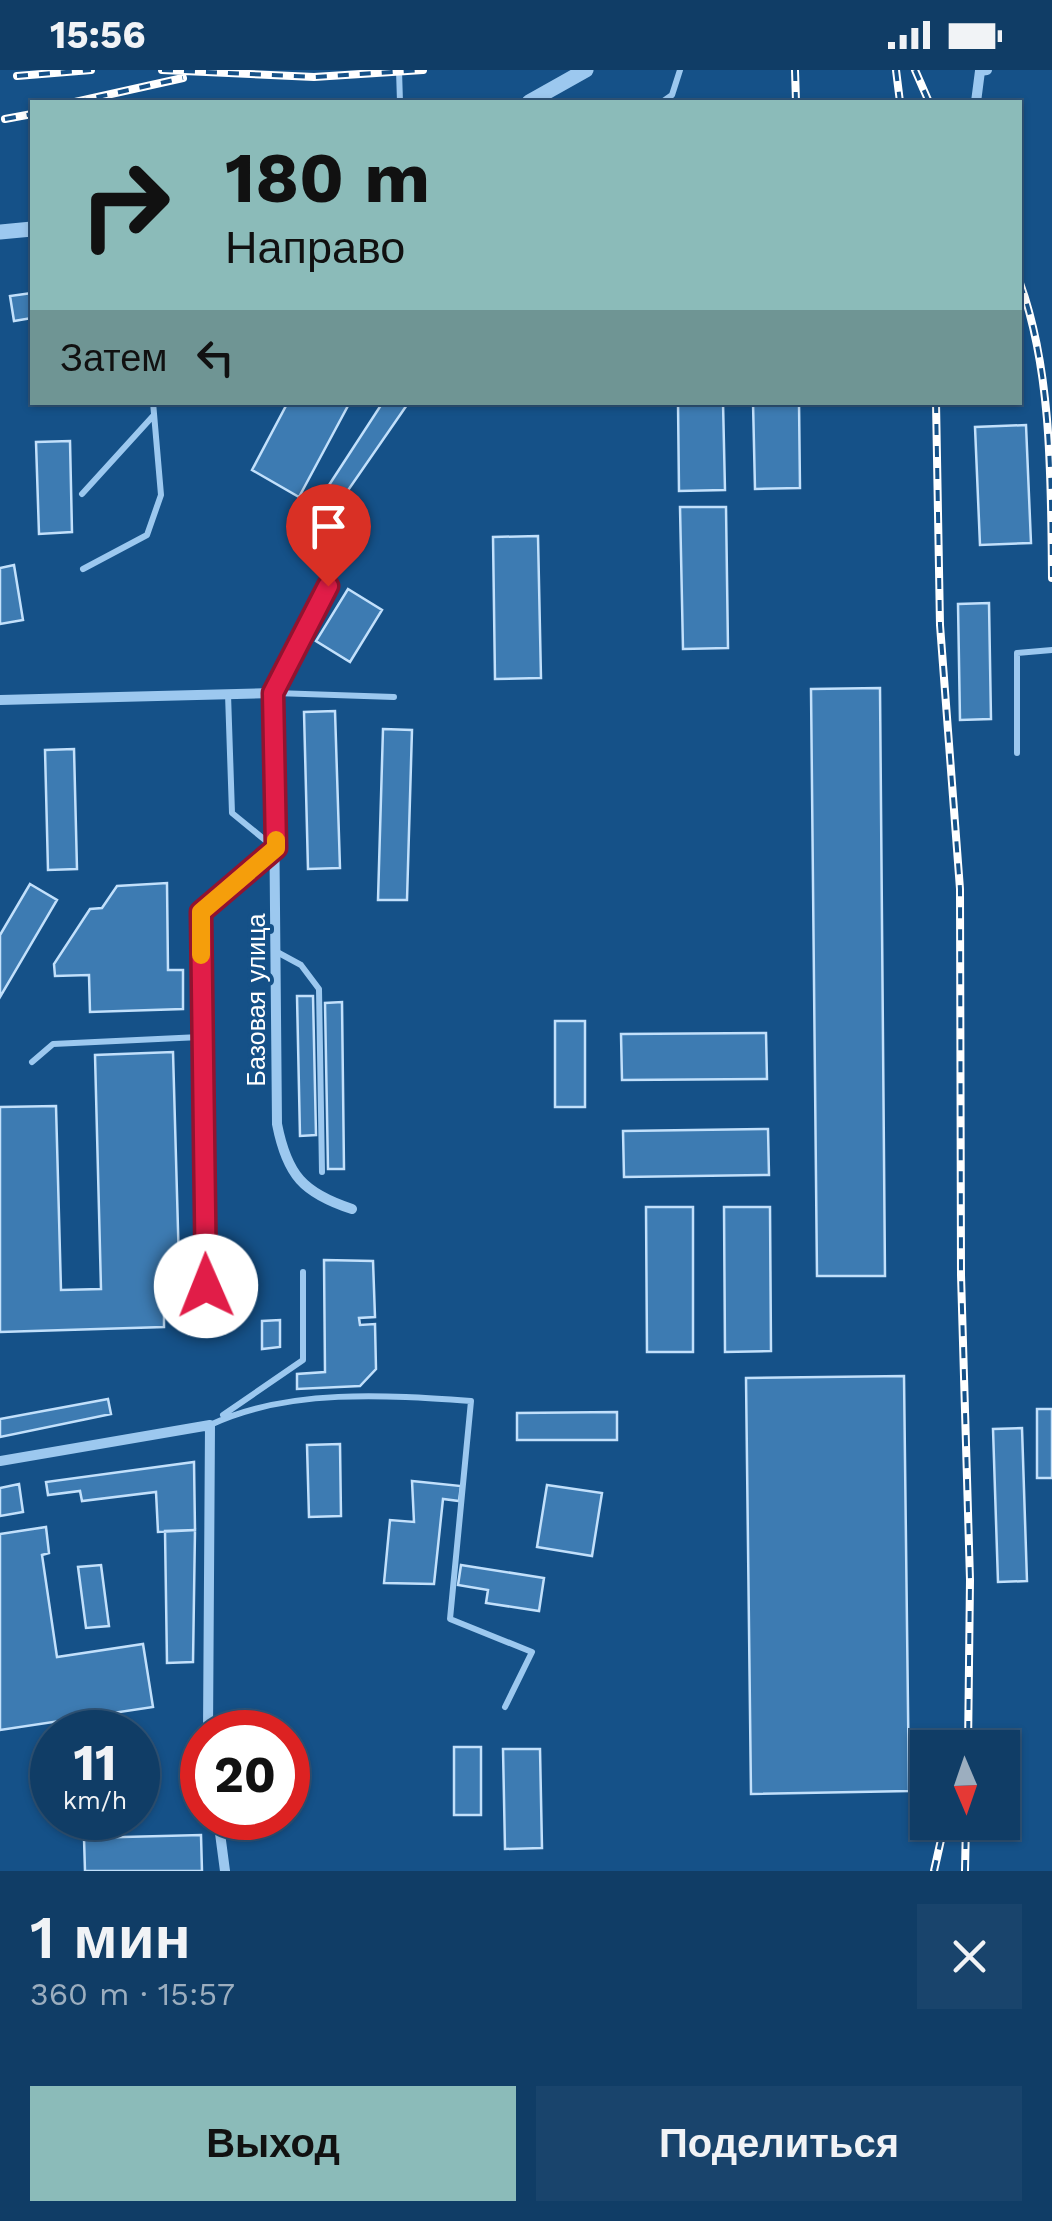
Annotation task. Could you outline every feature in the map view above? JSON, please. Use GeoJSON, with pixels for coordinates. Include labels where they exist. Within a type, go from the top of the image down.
{"type":"FeatureCollection","features":[{"type":"Feature","properties":{"kind":"street"},"geometry":{"type":"LineString","coordinates":[[533,100],[586,70]]}},
{"type":"Feature","properties":{"kind":"street"},"geometry":{"type":"LineString","coordinates":[[976,100],[980,71],[987,70]]}},
{"type":"Feature","properties":{"kind":"street"},"geometry":{"type":"LineString","coordinates":[[0,232],[30,229]]}},
{"type":"Feature","properties":{"kind":"street","name":"Базовая улица"},"geometry":{"type":"LineString","coordinates":[[328,586],[273,693],[277,1124],[283,1156],[298,1180],[325,1200],[352,1209]]}},
{"type":"Feature","properties":{"kind":"street"},"geometry":{"type":"LineString","coordinates":[[0,700],[273,693]]}},
{"type":"Feature","properties":{"kind":"street"},"geometry":{"type":"LineString","coordinates":[[0,1461],[210,1425],[208,1710]]}},
{"type":"Feature","properties":{"kind":"street"},"geometry":{"type":"LineString","coordinates":[[220,1840],[224,1871]]}},
{"type":"Feature","properties":{"kind":"lane"},"geometry":{"type":"LineString","coordinates":[[399,70],[400,100]]}},
{"type":"Feature","properties":{"kind":"lane"},"geometry":{"type":"LineString","coordinates":[[665,100],[672,96],[680,70]]}},
{"type":"Feature","properties":{"kind":"lane"},"geometry":{"type":"LineString","coordinates":[[82,569],[147,535],[161,495],[153,405]]}},
{"type":"Feature","properties":{"kind":"lane"},"geometry":{"type":"LineString","coordinates":[[82,494],[154,415]]}},
{"type":"Feature","properties":{"kind":"lane"},"geometry":{"type":"LineString","coordinates":[[1017,753],[1016,653],[1052,650]]}},
{"type":"Feature","properties":{"kind":"lane"},"geometry":{"type":"LineString","coordinates":[[273,693],[394,697]]}},
{"type":"Feature","properties":{"kind":"lane"},"geometry":{"type":"LineString","coordinates":[[206,1286],[201,912],[276,848],[232,813],[228,694]]}},
{"type":"Feature","properties":{"kind":"lane"},"geometry":{"type":"LineString","coordinates":[[277,952],[301,965],[319,989],[322,1172]]}},
{"type":"Feature","properties":{"kind":"lane"},"geometry":{"type":"LineString","coordinates":[[32,1062],[53,1044],[200,1038]]}},
{"type":"Feature","properties":{"kind":"lane"},"geometry":{"type":"LineString","coordinates":[[210,1425],[303,1360],[303,1272]]}},
{"type":"Feature","properties":{"kind":"lane"},"geometry":{"type":"LineString","coordinates":[[210,1425],[236,1412],[287,1402],[405,1396],[471,1400],[450,1619],[532,1652],[505,1708]]}},
{"type":"Feature","properties":{"kind":"building"},"geometry":{"type":"Polygon","coordinates":[[[30,293],[30,318],[14,321],[10,296],[30,293]]]}},
{"type":"Feature","properties":{"kind":"building"},"geometry":{"type":"Polygon","coordinates":[[[286,405],[348,405],[299,497],[252,470],[286,405]]]}},
{"type":"Feature","properties":{"kind":"building"},"geometry":{"type":"Polygon","coordinates":[[[381,405],[407,405],[333,512],[318,502],[381,405]]]}},
{"type":"Feature","properties":{"kind":"building"},"geometry":{"type":"Polygon","coordinates":[[[678,405],[723,405],[725,490],[679,491],[678,405]]]}},
{"type":"Feature","properties":{"kind":"building"},"geometry":{"type":"Polygon","coordinates":[[[753,405],[799,405],[800,488],[755,489],[753,405]]]}},
{"type":"Feature","properties":{"kind":"building"},"geometry":{"type":"Polygon","coordinates":[[[1026,425],[1031,543],[980,545],[975,427],[1026,425]]]}},
{"type":"Feature","properties":{"kind":"building"},"geometry":{"type":"Polygon","coordinates":[[[70,441],[72,532],[39,534],[36,442],[70,441]]]}},
{"type":"Feature","properties":{"kind":"building"},"geometry":{"type":"Polygon","coordinates":[[[680,507],[726,507],[728,648],[683,649],[680,507]]]}},
{"type":"Feature","properties":{"kind":"building"},"geometry":{"type":"Polygon","coordinates":[[[538,536],[541,678],[495,679],[493,537],[538,536]]]}},
{"type":"Feature","properties":{"kind":"building"},"geometry":{"type":"Polygon","coordinates":[[[14,565],[23,620],[0,624],[0,568],[14,565]]]}},
{"type":"Feature","properties":{"kind":"building"},"geometry":{"type":"Polygon","coordinates":[[[348,589],[382,610],[350,662],[316,641],[348,589]]]}},
{"type":"Feature","properties":{"kind":"building"},"geometry":{"type":"Polygon","coordinates":[[[989,603],[991,719],[960,720],[958,604],[989,603]]]}},
{"type":"Feature","properties":{"kind":"building"},"geometry":{"type":"Polygon","coordinates":[[[880,688],[885,1276],[817,1276],[811,689],[880,688]]]}},
{"type":"Feature","properties":{"kind":"building"},"geometry":{"type":"Polygon","coordinates":[[[335,711],[340,868],[308,869],[304,712],[335,711]]]}},
{"type":"Feature","properties":{"kind":"building"},"geometry":{"type":"Polygon","coordinates":[[[383,729],[412,730],[407,900],[378,900],[383,729]]]}},
{"type":"Feature","properties":{"kind":"building"},"geometry":{"type":"Polygon","coordinates":[[[74,749],[77,869],[48,870],[45,750],[74,749]]]}},
{"type":"Feature","properties":{"kind":"building"},"geometry":{"type":"Polygon","coordinates":[[[167,883],[168,970],[183,970],[183,1009],[90,1012],[89,975],[55,976],[54,964],[90,909],[102,908],[117,886],[167,883]]]}},
{"type":"Feature","properties":{"kind":"building"},"geometry":{"type":"Polygon","coordinates":[[[30,884],[57,900],[0,997],[0,935],[30,884]]]}},
{"type":"Feature","properties":{"kind":"building"},"geometry":{"type":"Polygon","coordinates":[[[297,996],[313,996],[316,1135],[300,1136],[297,996]]]}},
{"type":"Feature","properties":{"kind":"building"},"geometry":{"type":"Polygon","coordinates":[[[342,1002],[344,1169],[328,1169],[325,1003],[342,1002]]]}},
{"type":"Feature","properties":{"kind":"building"},"geometry":{"type":"Polygon","coordinates":[[[555,1021],[585,1021],[585,1107],[555,1107],[555,1021]]]}},
{"type":"Feature","properties":{"kind":"building"},"geometry":{"type":"Polygon","coordinates":[[[766,1033],[767,1079],[622,1080],[621,1034],[766,1033]]]}},
{"type":"Feature","properties":{"kind":"building"},"geometry":{"type":"Polygon","coordinates":[[[173,1052],[180,1300],[164,1300],[164,1327],[0,1332],[0,1107],[56,1106],[61,1290],[101,1289],[95,1055],[173,1052]]]}},
{"type":"Feature","properties":{"kind":"building"},"geometry":{"type":"Polygon","coordinates":[[[768,1129],[769,1175],[624,1177],[623,1131],[768,1129]]]}},
{"type":"Feature","properties":{"kind":"building"},"geometry":{"type":"Polygon","coordinates":[[[646,1207],[693,1207],[693,1352],[647,1352],[646,1207]]]}},
{"type":"Feature","properties":{"kind":"building"},"geometry":{"type":"Polygon","coordinates":[[[724,1207],[770,1207],[771,1351],[725,1352],[724,1207]]]}},
{"type":"Feature","properties":{"kind":"building"},"geometry":{"type":"Polygon","coordinates":[[[324,1260],[373,1261],[375,1317],[359,1318],[360,1325],[375,1324],[376,1369],[360,1386],[297,1389],[297,1374],[325,1372],[324,1260]]]}},
{"type":"Feature","properties":{"kind":"building"},"geometry":{"type":"Polygon","coordinates":[[[280,1320],[280,1347],[262,1349],[262,1321],[280,1320]]]}},
{"type":"Feature","properties":{"kind":"building"},"geometry":{"type":"Polygon","coordinates":[[[904,1376],[909,1791],[751,1794],[746,1378],[904,1376]]]}},
{"type":"Feature","properties":{"kind":"building"},"geometry":{"type":"Polygon","coordinates":[[[108,1399],[111,1414],[0,1437],[0,1419],[108,1399]]]}},
{"type":"Feature","properties":{"kind":"building"},"geometry":{"type":"Polygon","coordinates":[[[1037,1409],[1052,1409],[1052,1478],[1037,1478],[1037,1409]]]}},
{"type":"Feature","properties":{"kind":"building"},"geometry":{"type":"Polygon","coordinates":[[[617,1412],[617,1440],[517,1440],[517,1413],[617,1412]]]}},
{"type":"Feature","properties":{"kind":"building"},"geometry":{"type":"Polygon","coordinates":[[[1022,1428],[1027,1581],[998,1582],[993,1429],[1022,1428]]]}},
{"type":"Feature","properties":{"kind":"building"},"geometry":{"type":"Polygon","coordinates":[[[340,1444],[341,1516],[309,1517],[307,1445],[340,1444]]]}},
{"type":"Feature","properties":{"kind":"building"},"geometry":{"type":"Polygon","coordinates":[[[194,1462],[195,1530],[158,1532],[156,1492],[82,1501],[80,1491],[48,1495],[46,1482],[194,1462]]]}},
{"type":"Feature","properties":{"kind":"building"},"geometry":{"type":"Polygon","coordinates":[[[412,1481],[461,1486],[459,1501],[443,1499],[434,1584],[384,1583],[390,1520],[414,1522],[412,1481]]]}},
{"type":"Feature","properties":{"kind":"building"},"geometry":{"type":"Polygon","coordinates":[[[19,1484],[23,1512],[0,1516],[0,1488],[19,1484]]]}},
{"type":"Feature","properties":{"kind":"building"},"geometry":{"type":"Polygon","coordinates":[[[547,1485],[602,1493],[592,1556],[537,1547],[547,1485]]]}},
{"type":"Feature","properties":{"kind":"building"},"geometry":{"type":"Polygon","coordinates":[[[46,1527],[49,1553],[42,1555],[57,1657],[143,1644],[153,1707],[30,1710],[30,1725],[0,1730],[0,1534],[46,1527]]]}},
{"type":"Feature","properties":{"kind":"building"},"geometry":{"type":"Polygon","coordinates":[[[195,1530],[193,1662],[167,1663],[165,1531],[195,1530]]]}},
{"type":"Feature","properties":{"kind":"building"},"geometry":{"type":"Polygon","coordinates":[[[101,1565],[109,1626],[86,1628],[78,1567],[101,1565]]]}},
{"type":"Feature","properties":{"kind":"building"},"geometry":{"type":"Polygon","coordinates":[[[461,1565],[544,1578],[539,1611],[486,1603],[488,1590],[458,1585],[461,1565]]]}},
{"type":"Feature","properties":{"kind":"building"},"geometry":{"type":"Polygon","coordinates":[[[454,1747],[481,1747],[481,1815],[454,1815],[454,1747]]]}},
{"type":"Feature","properties":{"kind":"building"},"geometry":{"type":"Polygon","coordinates":[[[503,1749],[540,1749],[542,1848],[505,1849],[503,1749]]]}},
{"type":"Feature","properties":{"kind":"building"},"geometry":{"type":"Polygon","coordinates":[[[160,1836],[201,1840],[202,1871],[85,1871],[84,1840],[160,1840],[160,1836]]]}},
{"type":"Feature","properties":{"kind":"railway"},"geometry":{"type":"LineString","coordinates":[[17,76],[91,70]]}},
{"type":"Feature","properties":{"kind":"railway"},"geometry":{"type":"LineString","coordinates":[[162,70],[314,77],[423,70]]}},
{"type":"Feature","properties":{"kind":"railway"},"geometry":{"type":"LineString","coordinates":[[795,70],[796,100]]}},
{"type":"Feature","properties":{"kind":"railway"},"geometry":{"type":"LineString","coordinates":[[896,70],[900,100]]}},
{"type":"Feature","properties":{"kind":"railway"},"geometry":{"type":"LineString","coordinates":[[915,70],[928,100]]}},
{"type":"Feature","properties":{"kind":"railway"},"geometry":{"type":"LineString","coordinates":[[84,100],[183,78]]}},
{"type":"Feature","properties":{"kind":"railway"},"geometry":{"type":"LineString","coordinates":[[5,119],[30,114]]}},
{"type":"Feature","properties":{"kind":"railway"},"geometry":{"type":"LineString","coordinates":[[1022,289],[1044,389],[1052,578]]}},
{"type":"Feature","properties":{"kind":"railway"},"geometry":{"type":"LineString","coordinates":[[936,405],[940,625],[960,889],[961,1275],[970,1580],[968,1730]]}},
{"type":"Feature","properties":{"kind":"railway"},"geometry":{"type":"LineString","coordinates":[[934,1871],[941,1840]]}},
{"type":"Feature","properties":{"kind":"railway"},"geometry":{"type":"LineString","coordinates":[[965,1871],[966,1840]]}},
{"type":"Feature","properties":{"kind":"slow traffic"},"geometry":{"type":"LineString","coordinates":[[201,955],[201,912],[276,848],[276,840]]}},
{"type":"Feature","properties":{"kind":"route"},"geometry":{"type":"LineString","coordinates":[[206,1286],[201,912],[276,848],[273,693],[328,586]]}}]}
